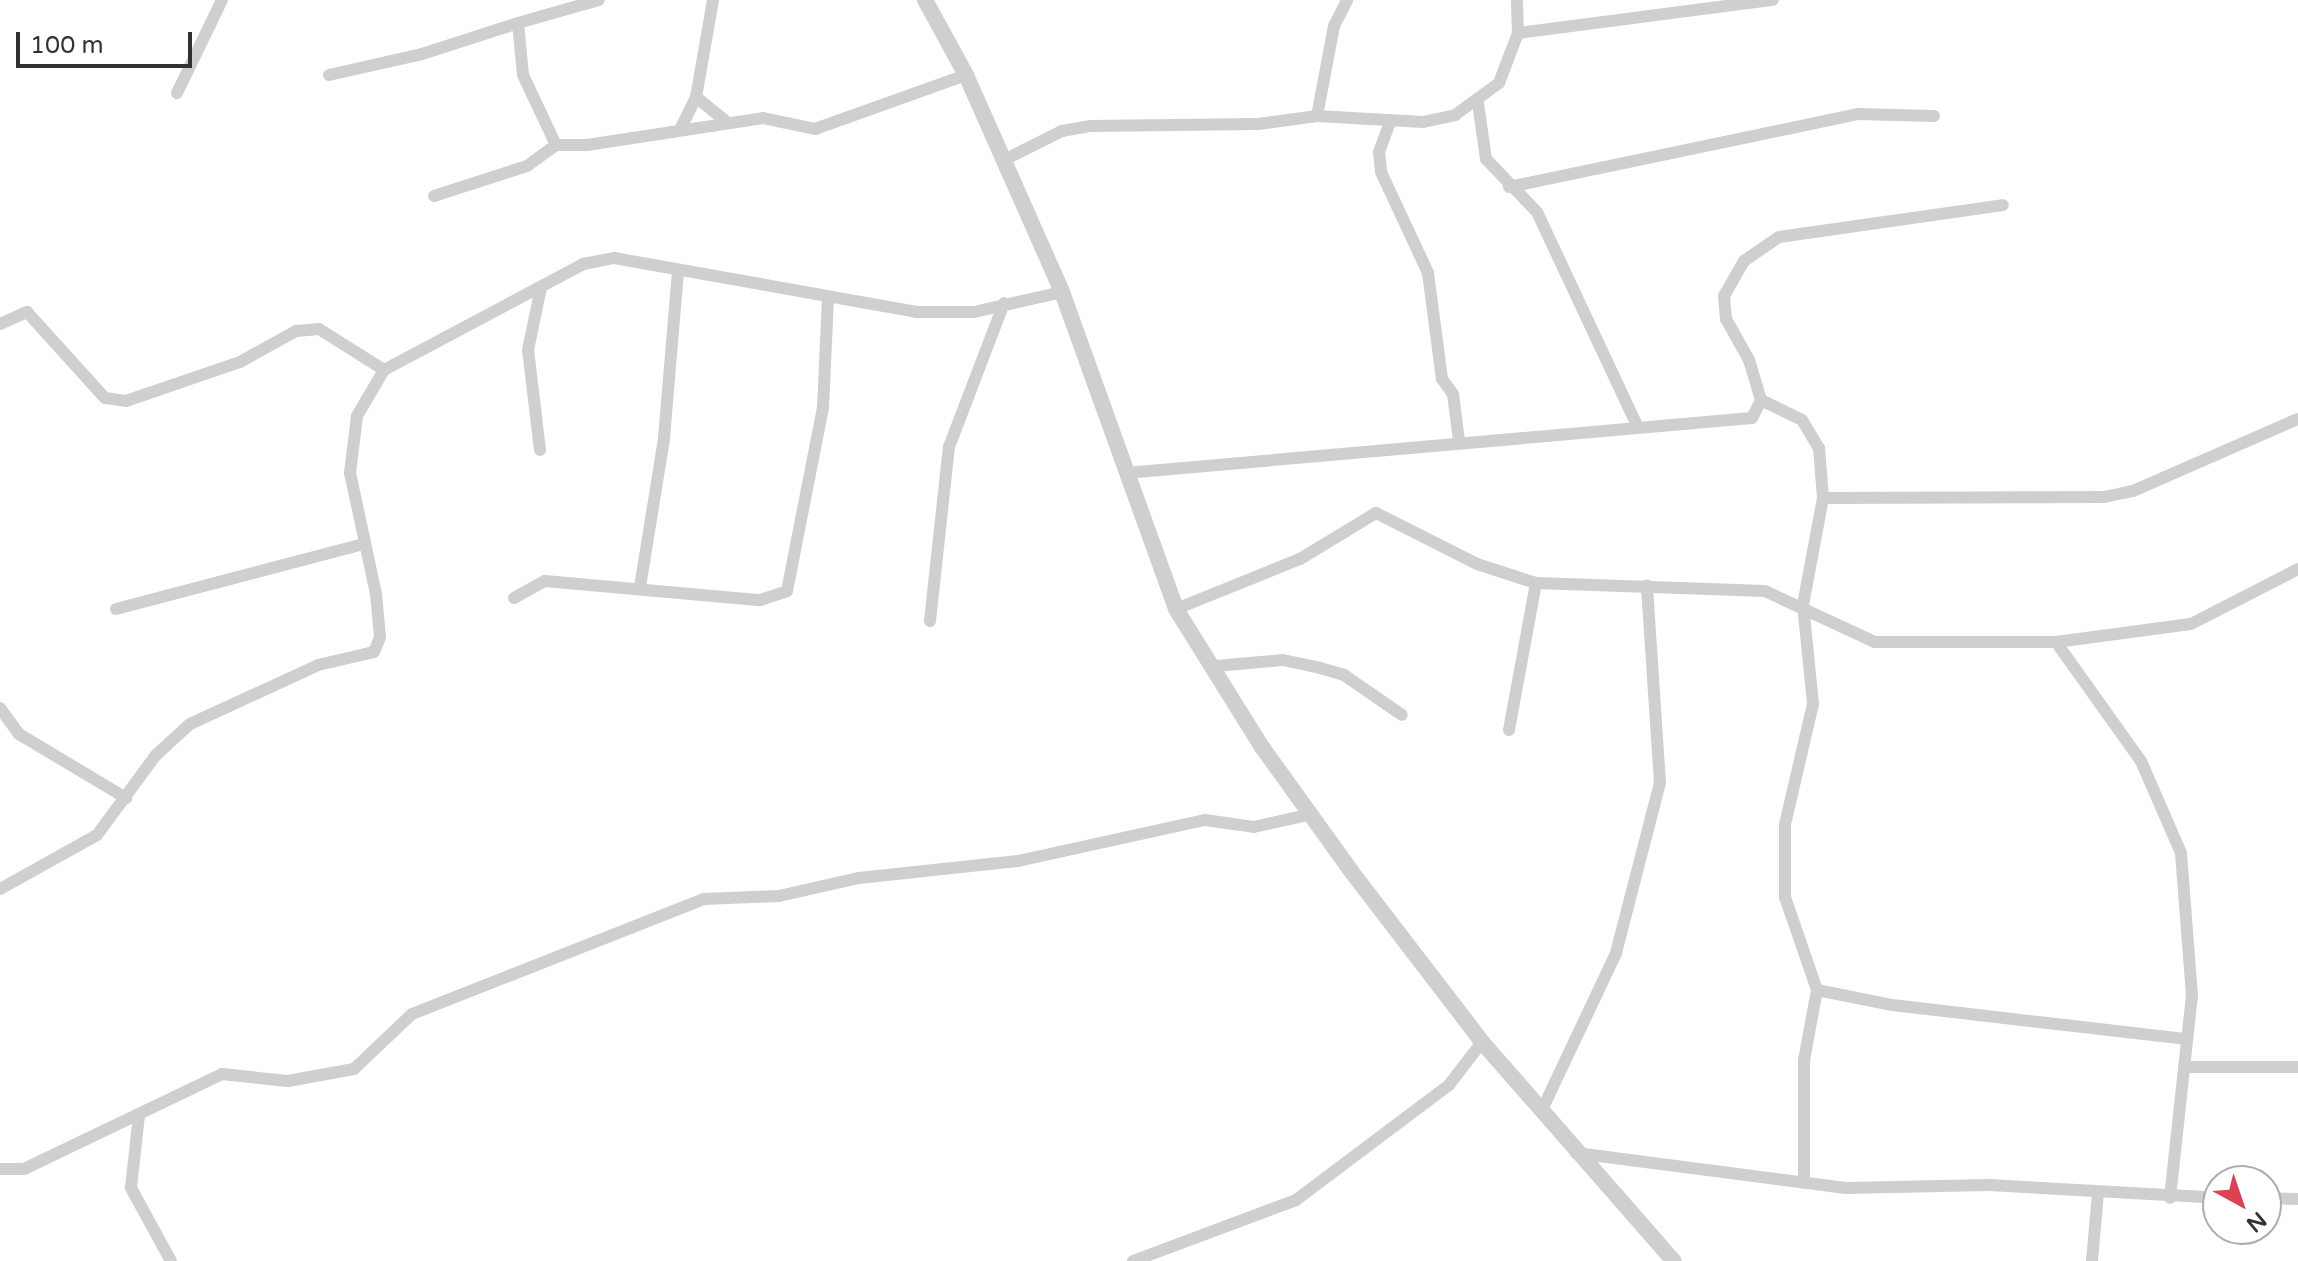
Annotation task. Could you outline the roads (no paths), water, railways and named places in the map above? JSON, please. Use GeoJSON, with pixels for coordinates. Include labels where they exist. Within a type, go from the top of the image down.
{"type":"FeatureCollection","features":[{"type":"Feature","properties":{"kind":"street"},"geometry":{"type":"LineString","coordinates":[[177,93],[222,0]]}},
{"type":"Feature","properties":{"kind":"street"},"geometry":{"type":"LineString","coordinates":[[329,75],[422,54],[599,0]]}},
{"type":"Feature","properties":{"kind":"street"},"geometry":{"type":"LineString","coordinates":[[681,128],[696,97],[713,0]]}},
{"type":"Feature","properties":{"kind":"street"},"geometry":{"type":"LineString","coordinates":[[925,0],[966,75],[1062,292],[1176,609],[1215,666],[1262,747],[1482,1042],[1668,1259]]}},
{"type":"Feature","properties":{"kind":"street"},"geometry":{"type":"LineString","coordinates":[[1317,116],[1334,26],[1347,0]]}},
{"type":"Feature","properties":{"kind":"street"},"geometry":{"type":"LineString","coordinates":[[1004,160],[1062,131],[1090,126],[1258,124],[1317,116],[1390,122],[1455,115],[1478,103],[1499,83],[1518,33],[1517,0]]}},
{"type":"Feature","properties":{"kind":"street"},"geometry":{"type":"LineString","coordinates":[[1518,33],[1773,0]]}},
{"type":"Feature","properties":{"kind":"street"},"geometry":{"type":"LineString","coordinates":[[518,23],[523,75],[556,145]]}},
{"type":"Feature","properties":{"kind":"street"},"geometry":{"type":"LineString","coordinates":[[434,196],[527,166],[556,145],[763,118],[815,129],[966,75]]}},
{"type":"Feature","properties":{"kind":"street"},"geometry":{"type":"LineString","coordinates":[[696,97],[726,121]]}},
{"type":"Feature","properties":{"kind":"street"},"geometry":{"type":"LineString","coordinates":[[1478,103],[1486,159],[1509,187],[1537,212],[1637,425]]}},
{"type":"Feature","properties":{"kind":"street"},"geometry":{"type":"LineString","coordinates":[[1509,187],[1858,114],[1934,116]]}},
{"type":"Feature","properties":{"kind":"street"},"geometry":{"type":"LineString","coordinates":[[1390,122],[1379,152],[1381,172],[1428,273],[1442,379],[1453,394],[1459,441]]}},
{"type":"Feature","properties":{"kind":"street"},"geometry":{"type":"LineString","coordinates":[[1126,473],[1637,425],[1752,418],[1761,400],[1749,360],[1726,319],[1724,296],[1744,261],[1779,237],[2003,205]]}},
{"type":"Feature","properties":{"kind":"street"},"geometry":{"type":"LineString","coordinates":[[0,889],[97,835],[156,755],[190,724],[318,665],[374,652],[379,623],[350,473],[357,416],[384,370],[583,264],[614,258],[678,272],[916,312],[974,312],[1062,292]]}},
{"type":"Feature","properties":{"kind":"street"},"geometry":{"type":"LineString","coordinates":[[640,587],[664,438],[678,272]]}},
{"type":"Feature","properties":{"kind":"street"},"geometry":{"type":"LineString","coordinates":[[540,450],[528,350],[541,288]]}},
{"type":"Feature","properties":{"kind":"street"},"geometry":{"type":"LineString","coordinates":[[514,598],[545,581],[760,600],[787,591],[823,408],[828,297]]}},
{"type":"Feature","properties":{"kind":"street"},"geometry":{"type":"LineString","coordinates":[[930,621],[949,447],[1004,303]]}},
{"type":"Feature","properties":{"kind":"street"},"geometry":{"type":"LineString","coordinates":[[0,324],[27,312],[105,398],[126,401],[240,362],[296,331],[319,329],[384,370]]}},
{"type":"Feature","properties":{"kind":"street"},"geometry":{"type":"LineString","coordinates":[[1761,400],[1802,420],[1819,448],[1823,498],[1803,605],[1813,704],[1785,824],[1785,897],[1817,990],[1804,1060],[1804,1183]]}},
{"type":"Feature","properties":{"kind":"street"},"geometry":{"type":"LineString","coordinates":[[1823,498],[2104,497],[2133,491],[2298,419]]}},
{"type":"Feature","properties":{"kind":"street"},"geometry":{"type":"LineString","coordinates":[[1176,609],[1300,559],[1376,513],[1477,564],[1536,583],[1765,591],[1803,605],[1875,642],[2056,642],[2191,624],[2298,569]]}},
{"type":"Feature","properties":{"kind":"street"},"geometry":{"type":"LineString","coordinates":[[116,609],[364,544]]}},
{"type":"Feature","properties":{"kind":"street"},"geometry":{"type":"LineString","coordinates":[[1509,730],[1536,583]]}},
{"type":"Feature","properties":{"kind":"street"},"geometry":{"type":"LineString","coordinates":[[1541,1112],[1616,953],[1660,783],[1647,585]]}},
{"type":"Feature","properties":{"kind":"street"},"geometry":{"type":"LineString","coordinates":[[2056,642],[2141,761],[2181,853],[2192,995],[2170,1198]]}},
{"type":"Feature","properties":{"kind":"street"},"geometry":{"type":"LineString","coordinates":[[1215,666],[1283,660],[1320,668],[1344,675],[1402,715]]}},
{"type":"Feature","properties":{"kind":"street"},"geometry":{"type":"LineString","coordinates":[[0,708],[19,734],[126,798]]}},
{"type":"Feature","properties":{"kind":"street"},"geometry":{"type":"LineString","coordinates":[[0,1169],[24,1169],[64,1145],[139,1115],[222,1074],[288,1081],[354,1069],[412,1014],[704,899],[779,896],[859,878],[1018,861],[1205,820],[1254,827],[1312,814]]}},
{"type":"Feature","properties":{"kind":"street"},"geometry":{"type":"LineString","coordinates":[[1817,990],[1892,1005],[2187,1039]]}},
{"type":"Feature","properties":{"kind":"street"},"geometry":{"type":"LineString","coordinates":[[1133,1261],[1296,1200],[1449,1085],[1482,1042]]}},
{"type":"Feature","properties":{"kind":"street"},"geometry":{"type":"LineString","coordinates":[[2184,1067],[2298,1067]]}},
{"type":"Feature","properties":{"kind":"street"},"geometry":{"type":"LineString","coordinates":[[139,1115],[131,1188],[171,1261]]}},
{"type":"Feature","properties":{"kind":"street"},"geometry":{"type":"LineString","coordinates":[[1576,1153],[1804,1183],[2202,1198]]}},
{"type":"Feature","properties":{"kind":"street"},"geometry":{"type":"LineString","coordinates":[[2092,1261],[2098,1193]]}}]}
